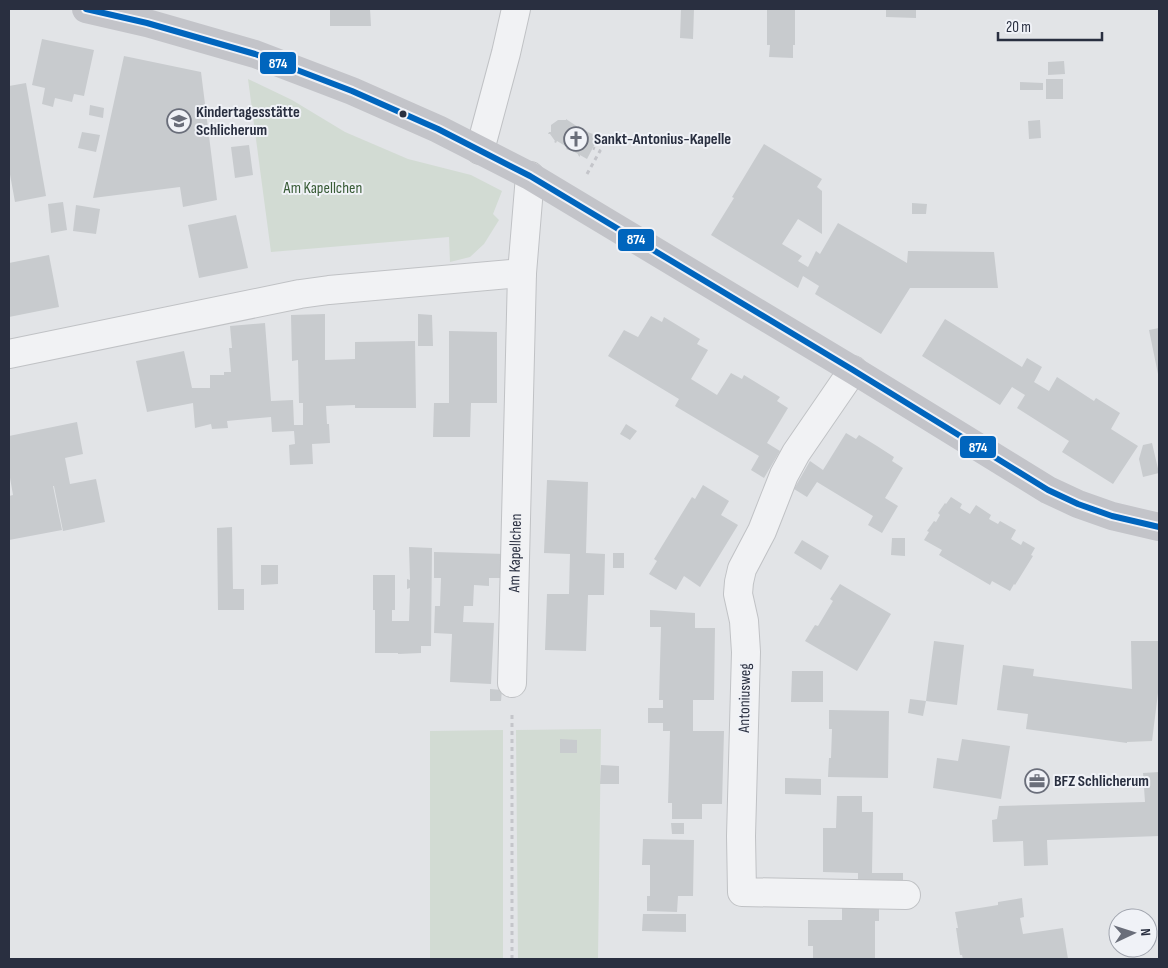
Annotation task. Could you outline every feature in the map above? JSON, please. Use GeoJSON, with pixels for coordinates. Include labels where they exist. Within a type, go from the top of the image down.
{"type":"FeatureCollection","features":[{"type":"Feature","properties":{"kind":"street"},"geometry":{"type":"LineString","coordinates":[[86,9],[147,23],[255,54],[360,94],[438,129],[530,176],[853,370],[1048,490],[1078,504],[1112,516],[1159,528]]}},
{"type":"Feature","properties":{"kind":"street"},"geometry":{"type":"LineString","coordinates":[[480,150],[516,9]]}},
{"type":"Feature","properties":{"kind":"street","name":"Am Kapellchen"},"geometry":{"type":"LineString","coordinates":[[512,683],[522,273],[530,176]]}},
{"type":"Feature","properties":{"kind":"street"},"geometry":{"type":"LineString","coordinates":[[9,354],[300,294],[522,273]]}},
{"type":"Feature","properties":{"kind":"street","name":"Antoniusweg"},"geometry":{"type":"LineString","coordinates":[[853,370],[796,453],[784,474],[762,531],[742,569],[739,582],[738,594],[744,621],[746,652],[741,836],[742,892],[906,895]]}},
{"type":"Feature","properties":{"kind":"path"},"geometry":{"type":"LineString","coordinates":[[588,173],[600,152],[593,148]]}},
{"type":"Feature","properties":{"kind":"path"},"geometry":{"type":"LineString","coordinates":[[512,683],[512,959]]}},
{"type":"Feature","properties":{"kind":"green space","name":"Am Kapellchen"},"geometry":{"type":"Polygon","coordinates":[[[248,79],[292,100],[345,132],[408,159],[471,175],[502,191],[493,214],[499,220],[484,244],[470,257],[450,262],[449,237],[271,252],[248,79]]]}},
{"type":"Feature","properties":{"kind":"green space"},"geometry":{"type":"Polygon","coordinates":[[[601,729],[598,959],[518,959],[516,730],[601,729]]]}},
{"type":"Feature","properties":{"kind":"green space"},"geometry":{"type":"Polygon","coordinates":[[[503,730],[503,959],[430,959],[430,731],[503,730]]]}},
{"type":"Feature","properties":{"kind":"building"},"geometry":{"type":"Polygon","coordinates":[[[330,9],[370,9],[371,26],[330,26],[330,9]]]}},
{"type":"Feature","properties":{"kind":"building"},"geometry":{"type":"Polygon","coordinates":[[[681,9],[694,9],[693,39],[680,38],[681,9]]]}},
{"type":"Feature","properties":{"kind":"building"},"geometry":{"type":"Polygon","coordinates":[[[767,9],[795,9],[793,58],[769,57],[767,9]]]}},
{"type":"Feature","properties":{"kind":"building"},"geometry":{"type":"Polygon","coordinates":[[[886,9],[916,9],[916,18],[886,17],[886,9]]]}},
{"type":"Feature","properties":{"kind":"building"},"geometry":{"type":"Polygon","coordinates":[[[42,39],[94,50],[84,96],[74,94],[72,102],[55,98],[53,107],[42,104],[45,88],[32,85],[42,39]]]}},
{"type":"Feature","properties":{"kind":"building"},"geometry":{"type":"Polygon","coordinates":[[[124,56],[201,72],[217,200],[183,207],[180,187],[93,198],[124,56]]]}},
{"type":"Feature","properties":{"kind":"building"},"geometry":{"type":"Polygon","coordinates":[[[1064,61],[1065,74],[1048,75],[1048,62],[1064,61]]]}},
{"type":"Feature","properties":{"kind":"building"},"geometry":{"type":"Polygon","coordinates":[[[1046,79],[1063,79],[1063,99],[1046,99],[1046,79]]]}},
{"type":"Feature","properties":{"kind":"building"},"geometry":{"type":"Polygon","coordinates":[[[1020,82],[1043,83],[1043,90],[1020,90],[1020,82]]]}},
{"type":"Feature","properties":{"kind":"building"},"geometry":{"type":"Polygon","coordinates":[[[26,83],[46,196],[15,202],[9,169],[9,86],[26,83]]]}},
{"type":"Feature","properties":{"kind":"building"},"geometry":{"type":"Polygon","coordinates":[[[90,105],[104,108],[103,118],[89,115],[90,105]]]}},
{"type":"Feature","properties":{"kind":"building","name":"Sankt-Antonius-Kapelle"},"geometry":{"type":"Polygon","coordinates":[[[566,119],[598,138],[587,159],[566,149],[567,147],[557,141],[556,143],[554,142],[550,134],[548,134],[551,132],[551,125],[558,120],[566,119]]]}},
{"type":"Feature","properties":{"kind":"building"},"geometry":{"type":"Polygon","coordinates":[[[1040,120],[1041,138],[1029,139],[1028,121],[1040,120]]]}},
{"type":"Feature","properties":{"kind":"building"},"geometry":{"type":"Polygon","coordinates":[[[82,132],[100,135],[96,152],[78,148],[82,132]]]}},
{"type":"Feature","properties":{"kind":"building"},"geometry":{"type":"Polygon","coordinates":[[[764,144],[822,179],[817,187],[822,191],[822,234],[798,219],[782,244],[802,256],[798,261],[808,267],[816,251],[820,254],[838,223],[907,263],[908,251],[994,252],[998,288],[910,288],[881,334],[815,294],[819,286],[803,276],[798,288],[711,235],[764,144]]]}},
{"type":"Feature","properties":{"kind":"building"},"geometry":{"type":"Polygon","coordinates":[[[249,145],[253,175],[235,178],[231,147],[249,145]]]}},
{"type":"Feature","properties":{"kind":"building"},"geometry":{"type":"Polygon","coordinates":[[[63,202],[67,230],[51,233],[48,204],[63,202]]]}},
{"type":"Feature","properties":{"kind":"building"},"geometry":{"type":"Polygon","coordinates":[[[912,203],[927,204],[926,214],[912,214],[912,203]]]}},
{"type":"Feature","properties":{"kind":"building"},"geometry":{"type":"Polygon","coordinates":[[[76,205],[100,209],[96,234],[73,231],[76,205]]]}},
{"type":"Feature","properties":{"kind":"building"},"geometry":{"type":"Polygon","coordinates":[[[236,215],[248,268],[199,278],[188,225],[236,215]]]}},
{"type":"Feature","properties":{"kind":"building"},"geometry":{"type":"Polygon","coordinates":[[[49,255],[59,307],[9,317],[9,263],[49,255]]]}},
{"type":"Feature","properties":{"kind":"building"},"geometry":{"type":"Polygon","coordinates":[[[325,314],[325,360],[355,359],[355,342],[415,341],[416,408],[355,408],[355,405],[326,406],[330,443],[312,444],[313,464],[290,465],[289,445],[295,444],[294,431],[272,432],[271,417],[227,421],[228,428],[212,429],[211,424],[195,428],[193,403],[147,412],[136,361],[184,351],[192,388],[210,388],[210,375],[224,375],[224,372],[231,372],[229,348],[232,348],[230,326],[265,323],[271,401],[293,400],[294,425],[303,425],[303,403],[299,403],[298,360],[292,361],[291,315],[325,314]]]}},
{"type":"Feature","properties":{"kind":"building"},"geometry":{"type":"Polygon","coordinates":[[[418,314],[432,315],[433,346],[418,346],[418,314]]]}},
{"type":"Feature","properties":{"kind":"building"},"geometry":{"type":"Polygon","coordinates":[[[651,316],[662,322],[664,317],[700,339],[697,344],[708,350],[691,379],[717,395],[731,373],[742,379],[744,375],[780,397],[777,401],[788,408],[767,443],[780,451],[764,478],[751,470],[759,456],[675,406],[679,399],[608,356],[624,330],[638,337],[651,316]]]}},
{"type":"Feature","properties":{"kind":"building"},"geometry":{"type":"Polygon","coordinates":[[[945,319],[1022,367],[1027,358],[1042,367],[1034,382],[1049,391],[1057,377],[1094,401],[1096,398],[1120,413],[1111,429],[1138,446],[1113,484],[1062,452],[1069,441],[1017,408],[1025,395],[1012,387],[1000,405],[922,356],[945,319]]]}},
{"type":"Feature","properties":{"kind":"building"},"geometry":{"type":"Polygon","coordinates":[[[1159,328],[1159,374],[1158,374],[1149,330],[1159,328]]]}},
{"type":"Feature","properties":{"kind":"building"},"geometry":{"type":"Polygon","coordinates":[[[449,331],[497,332],[497,403],[471,403],[470,437],[433,437],[434,403],[449,403],[449,331]]]}},
{"type":"Feature","properties":{"kind":"building"},"geometry":{"type":"Polygon","coordinates":[[[77,422],[83,454],[65,458],[70,484],[96,479],[105,522],[63,531],[53,486],[62,530],[9,540],[9,496],[13,495],[9,472],[9,436],[77,422]]]}},
{"type":"Feature","properties":{"kind":"building"},"geometry":{"type":"Polygon","coordinates":[[[626,424],[637,431],[630,440],[620,434],[626,424]]]}},
{"type":"Feature","properties":{"kind":"building"},"geometry":{"type":"Polygon","coordinates":[[[846,433],[856,439],[859,435],[877,446],[894,457],[892,461],[903,468],[885,498],[898,506],[882,533],[868,525],[873,516],[817,482],[807,497],[794,489],[810,461],[823,470],[846,433]]]}},
{"type":"Feature","properties":{"kind":"building"},"geometry":{"type":"Polygon","coordinates":[[[1152,443],[1159,473],[1143,477],[1139,459],[1143,445],[1152,443]]]}},
{"type":"Feature","properties":{"kind":"building"},"geometry":{"type":"Polygon","coordinates":[[[547,480],[588,482],[586,553],[605,554],[604,595],[588,595],[586,651],[545,650],[547,594],[569,594],[570,554],[544,553],[547,480]]]}},
{"type":"Feature","properties":{"kind":"building"},"geometry":{"type":"Polygon","coordinates":[[[703,485],[729,501],[721,515],[738,525],[700,587],[684,576],[676,590],[649,574],[657,561],[654,559],[692,497],[695,499],[703,485]]]}},
{"type":"Feature","properties":{"kind":"building"},"geometry":{"type":"Polygon","coordinates":[[[951,497],[962,504],[960,508],[970,514],[976,505],[991,515],[989,519],[998,524],[1000,521],[1016,530],[1011,539],[1021,545],[1023,541],[1035,548],[1031,555],[1033,556],[1010,591],[992,581],[990,585],[939,555],[942,550],[924,540],[929,532],[927,531],[940,515],[938,513],[951,497]]]}},
{"type":"Feature","properties":{"kind":"building"},"geometry":{"type":"Polygon","coordinates":[[[232,527],[233,589],[244,589],[244,610],[218,610],[217,528],[232,527]]]}},
{"type":"Feature","properties":{"kind":"building"},"geometry":{"type":"Polygon","coordinates":[[[892,538],[905,538],[905,556],[891,555],[892,538]]]}},
{"type":"Feature","properties":{"kind":"building"},"geometry":{"type":"Polygon","coordinates":[[[802,540],[829,556],[821,570],[794,553],[802,540]]]}},
{"type":"Feature","properties":{"kind":"building"},"geometry":{"type":"Polygon","coordinates":[[[409,547],[432,548],[431,646],[421,646],[421,653],[375,653],[373,575],[395,575],[395,610],[392,610],[392,621],[409,621],[410,588],[407,589],[407,579],[410,580],[409,547]]]}},
{"type":"Feature","properties":{"kind":"building"},"geometry":{"type":"Polygon","coordinates":[[[434,552],[506,554],[505,578],[489,578],[489,586],[474,585],[473,606],[464,606],[463,622],[494,623],[491,684],[450,682],[452,634],[434,633],[435,606],[440,606],[441,578],[434,578],[434,552]]]}},
{"type":"Feature","properties":{"kind":"building"},"geometry":{"type":"Polygon","coordinates":[[[613,553],[624,553],[624,568],[613,568],[613,553]]]}},
{"type":"Feature","properties":{"kind":"building"},"geometry":{"type":"Polygon","coordinates":[[[261,565],[278,565],[278,584],[261,585],[261,565]]]}},
{"type":"Feature","properties":{"kind":"building"},"geometry":{"type":"Polygon","coordinates":[[[840,584],[891,614],[857,671],[805,641],[815,625],[818,626],[833,601],[830,599],[840,584]]]}},
{"type":"Feature","properties":{"kind":"building"},"geometry":{"type":"Polygon","coordinates":[[[650,610],[695,613],[695,628],[715,628],[714,700],[693,700],[693,731],[724,731],[722,804],[702,804],[702,819],[672,819],[672,803],[668,803],[670,731],[663,731],[663,723],[648,723],[648,708],[663,708],[663,700],[659,700],[661,627],[650,627],[650,610]]]}},
{"type":"Feature","properties":{"kind":"building"},"geometry":{"type":"Polygon","coordinates":[[[934,641],[964,645],[957,705],[926,701],[934,641]]]}},
{"type":"Feature","properties":{"kind":"building"},"geometry":{"type":"Polygon","coordinates":[[[1131,641],[1158,641],[1158,693],[1152,741],[1127,743],[1026,729],[1028,714],[997,710],[1003,665],[1034,669],[1033,676],[1132,689],[1131,641]]]}},
{"type":"Feature","properties":{"kind":"building"},"geometry":{"type":"Polygon","coordinates":[[[792,671],[823,671],[823,702],[791,702],[792,671]]]}},
{"type":"Feature","properties":{"kind":"building"},"geometry":{"type":"Polygon","coordinates":[[[490,689],[502,690],[501,701],[490,701],[490,689]]]}},
{"type":"Feature","properties":{"kind":"building"},"geometry":{"type":"Polygon","coordinates":[[[910,699],[926,701],[923,716],[908,713],[910,699]]]}},
{"type":"Feature","properties":{"kind":"building"},"geometry":{"type":"Polygon","coordinates":[[[829,710],[889,711],[888,778],[828,777],[832,729],[829,729],[829,710]]]}},
{"type":"Feature","properties":{"kind":"building"},"geometry":{"type":"Polygon","coordinates":[[[560,739],[577,740],[577,753],[560,753],[560,739]]]}},
{"type":"Feature","properties":{"kind":"building"},"geometry":{"type":"Polygon","coordinates":[[[962,739],[1010,746],[1001,799],[933,788],[937,758],[958,761],[962,739]]]}},
{"type":"Feature","properties":{"kind":"building"},"geometry":{"type":"Polygon","coordinates":[[[601,765],[619,766],[619,784],[600,784],[601,765]]]}},
{"type":"Feature","properties":{"kind":"building"},"geometry":{"type":"Polygon","coordinates":[[[1159,772],[1159,836],[1047,840],[1048,865],[1024,866],[1023,841],[993,842],[992,820],[997,819],[999,806],[1145,802],[1143,773],[1159,772]]]}},
{"type":"Feature","properties":{"kind":"building"},"geometry":{"type":"Polygon","coordinates":[[[785,778],[821,779],[821,795],[785,794],[785,778]]]}},
{"type":"Feature","properties":{"kind":"building"},"geometry":{"type":"Polygon","coordinates":[[[837,796],[862,796],[862,812],[873,812],[872,873],[903,873],[903,889],[858,888],[858,873],[823,872],[823,828],[836,828],[837,796]]]}},
{"type":"Feature","properties":{"kind":"building"},"geometry":{"type":"Polygon","coordinates":[[[671,823],[684,823],[684,834],[672,834],[671,823]]]}},
{"type":"Feature","properties":{"kind":"building"},"geometry":{"type":"Polygon","coordinates":[[[643,839],[694,840],[693,896],[678,896],[677,912],[647,911],[647,896],[650,896],[650,865],[642,865],[643,839]]]}},
{"type":"Feature","properties":{"kind":"building"},"geometry":{"type":"Polygon","coordinates":[[[1022,898],[1024,917],[1020,918],[1023,934],[1063,928],[1068,959],[963,959],[962,955],[960,955],[955,912],[998,905],[998,902],[1022,898]]]}},
{"type":"Feature","properties":{"kind":"building"},"geometry":{"type":"Polygon","coordinates":[[[842,904],[879,904],[879,921],[875,921],[875,959],[813,959],[813,946],[808,946],[808,920],[842,920],[842,904]]]}},
{"type":"Feature","properties":{"kind":"building"},"geometry":{"type":"Polygon","coordinates":[[[643,914],[686,914],[686,932],[642,931],[643,914]]]}},
{"type":"Feature","properties":{"kind":"transit line","name":"874"},"geometry":{"type":"LineString","coordinates":[[86,9],[147,23],[255,54],[352,91],[438,129],[530,176],[853,370],[1048,490],[1078,504],[1112,516],[1159,527]]}},
{"type":"Feature","properties":{"kind":"place","name":"Kindertagesstätte Schlicherum"},"geometry":{"type":"Point","coordinates":[179,121]}},
{"type":"Feature","properties":{"kind":"place","name":"Sankt-Antonius-Kapelle"},"geometry":{"type":"Point","coordinates":[576,139]}},
{"type":"Feature","properties":{"kind":"place","name":"BFZ Schlicherum"},"geometry":{"type":"Point","coordinates":[1037,781]}}]}
